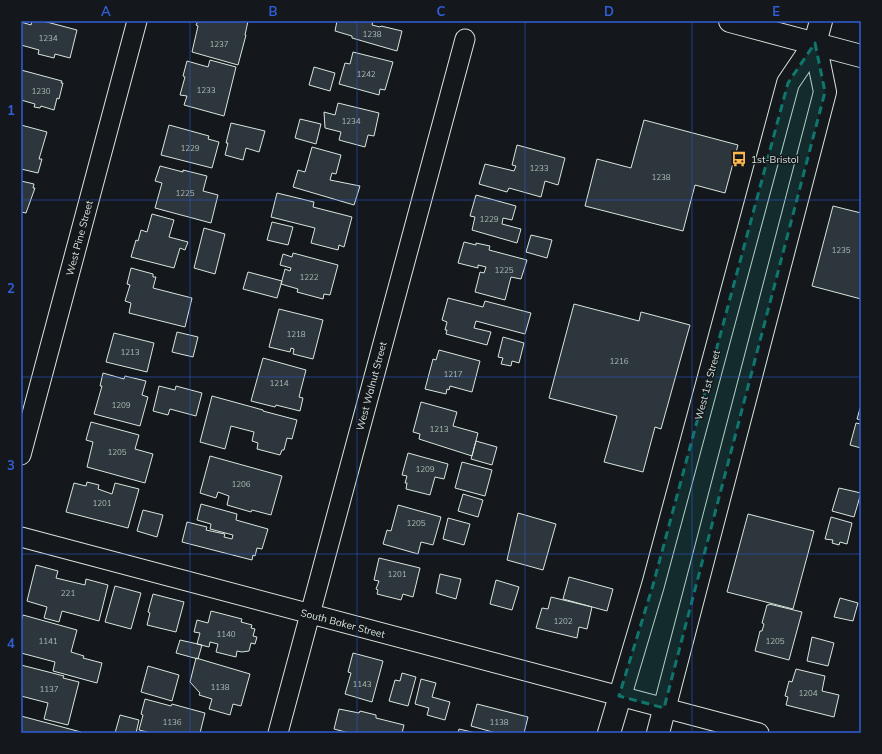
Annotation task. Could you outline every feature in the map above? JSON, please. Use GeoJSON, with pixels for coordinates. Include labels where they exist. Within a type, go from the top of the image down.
{"type":"FeatureCollection","features":[{"type":"Feature","properties":{"kind":"main road"},"geometry":{"type":"LineString","coordinates":[[730,21],[861,56]]}},
{"type":"Feature","properties":{"kind":"main road","name":"West 1st Street"},"geometry":{"type":"LineString","coordinates":[[609,733],[653,585],[788,83],[816,43],[821,21]]}},
{"type":"Feature","properties":{"kind":"main road","name":"West 1st Street"},"geometry":{"type":"LineString","coordinates":[[658,733],[825,92],[816,43]]}},
{"type":"Feature","properties":{"kind":"street","name":"West Pine Street"},"geometry":{"type":"LineString","coordinates":[[21,455],[137,21]]}},
{"type":"Feature","properties":{"kind":"street","name":"West Walnut Street"},"geometry":{"type":"LineString","coordinates":[[278,733],[465,39]]}},
{"type":"Feature","properties":{"kind":"street","name":"South Baker Street"},"geometry":{"type":"LineString","coordinates":[[21,537],[759,733]]}},
{"type":"Feature","properties":{"kind":"highlighted area"},"geometry":{"type":"Polygon","coordinates":[[[815,43],[825,92],[664,708],[619,696],[653,585],[788,83],[815,43]]]}},
{"type":"Feature","properties":{"kind":"building"},"geometry":{"type":"Polygon","coordinates":[[[32,21],[43,21],[77,30],[70,58],[55,54],[54,58],[38,54],[39,50],[21,45],[21,22],[31,25],[32,21]]]}},
{"type":"Feature","properties":{"kind":"building"},"geometry":{"type":"Polygon","coordinates":[[[198,21],[248,21],[238,65],[192,52],[198,26],[196,25],[198,21]]]}},
{"type":"Feature","properties":{"kind":"building"},"geometry":{"type":"Polygon","coordinates":[[[337,21],[373,21],[372,25],[402,31],[397,51],[352,38],[352,36],[335,31],[337,21]]]}},
{"type":"Feature","properties":{"kind":"building"},"geometry":{"type":"Polygon","coordinates":[[[353,52],[393,62],[385,90],[380,89],[379,95],[339,84],[345,63],[350,64],[353,52]]]}},
{"type":"Feature","properties":{"kind":"building"},"geometry":{"type":"Polygon","coordinates":[[[210,60],[236,67],[224,116],[184,105],[187,96],[180,95],[185,77],[183,76],[187,61],[208,67],[210,60]]]}},
{"type":"Feature","properties":{"kind":"building"},"geometry":{"type":"Polygon","coordinates":[[[314,67],[335,73],[330,91],[309,85],[314,67]]]}},
{"type":"Feature","properties":{"kind":"building"},"geometry":{"type":"Polygon","coordinates":[[[21,70],[62,81],[61,83],[63,83],[59,99],[57,98],[54,110],[41,106],[40,108],[34,107],[35,104],[21,100],[21,70]]]}},
{"type":"Feature","properties":{"kind":"building"},"geometry":{"type":"Polygon","coordinates":[[[338,103],[379,113],[374,136],[368,135],[365,147],[339,140],[341,132],[325,128],[324,112],[335,115],[338,103]]]}},
{"type":"Feature","properties":{"kind":"building"},"geometry":{"type":"Polygon","coordinates":[[[300,119],[321,124],[316,144],[295,138],[300,119]]]}},
{"type":"Feature","properties":{"kind":"building"},"geometry":{"type":"Polygon","coordinates":[[[644,120],[738,145],[725,193],[695,185],[683,231],[585,206],[597,159],[631,168],[644,120]]]}},
{"type":"Feature","properties":{"kind":"building"},"geometry":{"type":"Polygon","coordinates":[[[231,123],[265,131],[259,152],[246,148],[243,160],[225,155],[228,143],[226,143],[231,123]]]}},
{"type":"Feature","properties":{"kind":"building"},"geometry":{"type":"Polygon","coordinates":[[[21,125],[47,132],[39,159],[42,159],[38,173],[21,169],[21,125]]]}},
{"type":"Feature","properties":{"kind":"building"},"geometry":{"type":"Polygon","coordinates":[[[169,125],[209,136],[208,139],[219,142],[212,168],[161,155],[169,125]]]}},
{"type":"Feature","properties":{"kind":"building"},"geometry":{"type":"Polygon","coordinates":[[[517,145],[565,158],[558,185],[545,181],[541,197],[509,188],[507,192],[479,184],[485,164],[514,171],[516,166],[512,165],[517,145]]]}},
{"type":"Feature","properties":{"kind":"building"},"geometry":{"type":"Polygon","coordinates":[[[312,147],[341,155],[336,174],[332,173],[330,180],[360,186],[354,205],[293,187],[298,170],[305,172],[312,147]]]}},
{"type":"Feature","properties":{"kind":"building"},"geometry":{"type":"Polygon","coordinates":[[[160,166],[207,176],[203,191],[218,195],[211,223],[155,208],[162,183],[155,181],[160,166]]]}},
{"type":"Feature","properties":{"kind":"building"},"geometry":{"type":"Polygon","coordinates":[[[21,181],[34,184],[33,188],[35,188],[26,213],[21,212],[21,181]]]}},
{"type":"Feature","properties":{"kind":"building"},"geometry":{"type":"Polygon","coordinates":[[[277,193],[314,202],[313,207],[352,217],[344,247],[339,245],[338,250],[311,243],[315,228],[271,217],[277,193]]]}},
{"type":"Feature","properties":{"kind":"building"},"geometry":{"type":"Polygon","coordinates":[[[476,195],[516,206],[512,220],[503,218],[502,224],[521,229],[517,243],[472,230],[475,217],[470,216],[476,195]]]}},
{"type":"Feature","properties":{"kind":"building"},"geometry":{"type":"Polygon","coordinates":[[[833,206],[861,213],[861,299],[812,286],[833,206]]]}},
{"type":"Feature","properties":{"kind":"building"},"geometry":{"type":"Polygon","coordinates":[[[152,214],[174,220],[169,237],[188,242],[185,250],[180,248],[174,268],[131,257],[136,240],[138,241],[141,230],[147,232],[152,214]]]}},
{"type":"Feature","properties":{"kind":"building"},"geometry":{"type":"Polygon","coordinates":[[[272,222],[293,227],[288,245],[267,240],[272,222]]]}},
{"type":"Feature","properties":{"kind":"building"},"geometry":{"type":"Polygon","coordinates":[[[204,228],[225,234],[215,274],[194,268],[204,228]]]}},
{"type":"Feature","properties":{"kind":"building"},"geometry":{"type":"Polygon","coordinates":[[[531,235],[552,240],[547,258],[526,252],[531,235]]]}},
{"type":"Feature","properties":{"kind":"building"},"geometry":{"type":"Polygon","coordinates":[[[464,242],[490,246],[489,250],[527,260],[521,279],[511,277],[505,300],[475,292],[480,272],[484,273],[486,267],[478,265],[478,268],[458,263],[464,242]]]}},
{"type":"Feature","properties":{"kind":"building"},"geometry":{"type":"Polygon","coordinates":[[[293,253],[338,265],[330,295],[324,294],[323,299],[297,292],[298,289],[281,284],[285,269],[290,271],[291,268],[280,265],[283,254],[292,257],[293,253]]]}},
{"type":"Feature","properties":{"kind":"building"},"geometry":{"type":"Polygon","coordinates":[[[131,268],[153,274],[153,277],[156,277],[153,288],[192,298],[185,327],[129,313],[131,303],[125,301],[130,285],[127,284],[131,268]]]}},
{"type":"Feature","properties":{"kind":"building"},"geometry":{"type":"Polygon","coordinates":[[[248,272],[282,281],[277,298],[243,289],[248,272]]]}},
{"type":"Feature","properties":{"kind":"building"},"geometry":{"type":"Polygon","coordinates":[[[448,298],[483,307],[485,301],[531,313],[525,334],[476,321],[474,328],[491,332],[487,345],[446,334],[447,330],[445,330],[447,322],[442,320],[448,298]]]}},
{"type":"Feature","properties":{"kind":"building"},"geometry":{"type":"Polygon","coordinates":[[[574,304],[639,321],[641,312],[690,325],[661,429],[655,427],[643,472],[604,462],[617,416],[549,398],[574,304]]]}},
{"type":"Feature","properties":{"kind":"building"},"geometry":{"type":"Polygon","coordinates":[[[279,309],[323,320],[313,359],[293,354],[294,349],[291,348],[290,352],[269,347],[279,309]]]}},
{"type":"Feature","properties":{"kind":"building"},"geometry":{"type":"Polygon","coordinates":[[[177,332],[198,337],[193,357],[172,352],[177,332]]]}},
{"type":"Feature","properties":{"kind":"building"},"geometry":{"type":"Polygon","coordinates":[[[114,333],[154,343],[147,372],[106,362],[114,333]]]}},
{"type":"Feature","properties":{"kind":"building"},"geometry":{"type":"Polygon","coordinates":[[[503,337],[524,343],[519,363],[512,361],[511,366],[501,364],[503,358],[498,357],[503,337]]]}},
{"type":"Feature","properties":{"kind":"building"},"geometry":{"type":"Polygon","coordinates":[[[439,350],[480,361],[472,392],[450,386],[449,390],[447,389],[446,394],[425,389],[433,359],[436,360],[439,350]]]}},
{"type":"Feature","properties":{"kind":"building"},"geometry":{"type":"Polygon","coordinates":[[[263,358],[306,370],[299,397],[303,398],[300,411],[251,401],[263,358]]]}},
{"type":"Feature","properties":{"kind":"building"},"geometry":{"type":"Polygon","coordinates":[[[103,373],[124,379],[125,376],[146,381],[142,395],[148,397],[140,426],[94,414],[102,386],[100,386],[103,373]]]}},
{"type":"Feature","properties":{"kind":"building"},"geometry":{"type":"Polygon","coordinates":[[[159,386],[175,390],[176,386],[202,393],[196,416],[170,409],[168,415],[153,411],[159,386]]]}},
{"type":"Feature","properties":{"kind":"building"},"geometry":{"type":"Polygon","coordinates":[[[212,396],[297,420],[292,439],[287,438],[284,450],[282,450],[280,455],[257,449],[258,443],[252,441],[254,432],[231,426],[225,449],[200,442],[212,396]]]}},
{"type":"Feature","properties":{"kind":"building"},"geometry":{"type":"Polygon","coordinates":[[[421,402],[457,412],[453,426],[478,433],[472,456],[419,439],[420,434],[413,432],[421,402]]]}},
{"type":"Feature","properties":{"kind":"building"},"geometry":{"type":"Polygon","coordinates":[[[861,405],[861,420],[857,419],[861,405]]]}},
{"type":"Feature","properties":{"kind":"building"},"geometry":{"type":"Polygon","coordinates":[[[91,422],[139,435],[135,449],[153,454],[145,483],[87,467],[93,442],[86,440],[91,422]]]}},
{"type":"Feature","properties":{"kind":"building"},"geometry":{"type":"Polygon","coordinates":[[[856,423],[861,424],[861,448],[850,445],[856,423]]]}},
{"type":"Feature","properties":{"kind":"building"},"geometry":{"type":"Polygon","coordinates":[[[476,441],[497,447],[492,465],[471,459],[476,441]]]}},
{"type":"Feature","properties":{"kind":"building"},"geometry":{"type":"Polygon","coordinates":[[[408,453],[448,464],[444,479],[435,477],[430,495],[406,489],[407,483],[405,483],[407,476],[402,475],[408,453]]]}},
{"type":"Feature","properties":{"kind":"building"},"geometry":{"type":"Polygon","coordinates":[[[210,456],[282,476],[271,515],[252,510],[251,512],[227,505],[229,496],[218,492],[216,498],[200,493],[210,456]]]}},
{"type":"Feature","properties":{"kind":"building"},"geometry":{"type":"Polygon","coordinates":[[[462,462],[492,470],[485,496],[455,488],[462,462]]]}},
{"type":"Feature","properties":{"kind":"building"},"geometry":{"type":"Polygon","coordinates":[[[87,482],[99,485],[98,489],[112,494],[115,483],[139,489],[128,528],[66,512],[74,483],[86,486],[87,482]]]}},
{"type":"Feature","properties":{"kind":"building"},"geometry":{"type":"Polygon","coordinates":[[[839,488],[861,493],[854,517],[832,511],[839,488]]]}},
{"type":"Feature","properties":{"kind":"building"},"geometry":{"type":"Polygon","coordinates":[[[463,494],[483,500],[478,517],[458,511],[463,494]]]}},
{"type":"Feature","properties":{"kind":"building"},"geometry":{"type":"Polygon","coordinates":[[[201,504],[237,514],[236,520],[268,529],[262,549],[257,548],[255,556],[253,555],[252,560],[182,542],[187,522],[207,527],[206,530],[225,534],[224,537],[232,539],[233,535],[210,529],[211,524],[197,520],[201,504]]]}},
{"type":"Feature","properties":{"kind":"building"},"geometry":{"type":"Polygon","coordinates":[[[398,505],[441,517],[433,545],[421,542],[418,554],[383,544],[387,530],[391,531],[398,505]]]}},
{"type":"Feature","properties":{"kind":"building"},"geometry":{"type":"Polygon","coordinates":[[[143,510],[163,515],[157,537],[137,531],[143,510]]]}},
{"type":"Feature","properties":{"kind":"building"},"geometry":{"type":"Polygon","coordinates":[[[518,513],[556,524],[543,570],[507,560],[518,513]]]}},
{"type":"Feature","properties":{"kind":"building"},"geometry":{"type":"Polygon","coordinates":[[[748,514],[814,531],[793,609],[727,592],[748,514]]]}},
{"type":"Feature","properties":{"kind":"building"},"geometry":{"type":"Polygon","coordinates":[[[831,517],[852,523],[847,544],[840,542],[839,545],[832,543],[833,540],[825,539],[831,517]]]}},
{"type":"Feature","properties":{"kind":"building"},"geometry":{"type":"Polygon","coordinates":[[[448,518],[470,524],[464,545],[443,539],[448,518]]]}},
{"type":"Feature","properties":{"kind":"building"},"geometry":{"type":"Polygon","coordinates":[[[379,558],[420,568],[413,597],[403,594],[401,600],[377,594],[378,590],[376,589],[379,581],[374,580],[379,558]]]}},
{"type":"Feature","properties":{"kind":"building"},"geometry":{"type":"Polygon","coordinates":[[[36,565],[58,571],[56,578],[85,585],[86,579],[108,585],[99,621],[62,611],[59,622],[44,618],[47,607],[27,601],[36,565]]]}},
{"type":"Feature","properties":{"kind":"building"},"geometry":{"type":"Polygon","coordinates":[[[440,574],[461,579],[456,599],[436,593],[440,574]]]}},
{"type":"Feature","properties":{"kind":"building"},"geometry":{"type":"Polygon","coordinates":[[[569,577],[613,589],[607,611],[563,599],[569,577]]]}},
{"type":"Feature","properties":{"kind":"building"},"geometry":{"type":"Polygon","coordinates":[[[496,580],[519,587],[512,610],[490,604],[496,580]]]}},
{"type":"Feature","properties":{"kind":"building"},"geometry":{"type":"Polygon","coordinates":[[[115,586],[141,593],[131,629],[105,622],[115,586]]]}},
{"type":"Feature","properties":{"kind":"building"},"geometry":{"type":"Polygon","coordinates":[[[153,594],[184,602],[176,632],[147,625],[150,613],[148,612],[153,594]]]}},
{"type":"Feature","properties":{"kind":"building"},"geometry":{"type":"Polygon","coordinates":[[[551,597],[592,607],[587,629],[579,627],[577,638],[536,628],[542,608],[548,609],[551,597]]]}},
{"type":"Feature","properties":{"kind":"building"},"geometry":{"type":"Polygon","coordinates":[[[840,598],[858,603],[853,621],[834,617],[840,598]]]}},
{"type":"Feature","properties":{"kind":"building"},"geometry":{"type":"Polygon","coordinates":[[[769,604],[802,612],[789,660],[755,651],[760,631],[762,631],[764,624],[762,623],[767,605],[769,604]]]}},
{"type":"Feature","properties":{"kind":"building"},"geometry":{"type":"Polygon","coordinates":[[[211,611],[242,619],[241,622],[252,625],[251,628],[255,629],[253,636],[257,637],[255,644],[251,643],[249,651],[237,651],[236,657],[216,652],[218,644],[210,642],[209,647],[197,644],[200,633],[194,632],[197,620],[208,623],[211,611]]]}},
{"type":"Feature","properties":{"kind":"building"},"geometry":{"type":"Polygon","coordinates":[[[23,615],[77,630],[71,652],[84,656],[83,658],[102,663],[97,683],[53,671],[55,662],[21,653],[21,621],[23,615]]]}},
{"type":"Feature","properties":{"kind":"building"},"geometry":{"type":"Polygon","coordinates":[[[812,637],[834,643],[828,666],[807,661],[812,637]]]}},
{"type":"Feature","properties":{"kind":"building"},"geometry":{"type":"Polygon","coordinates":[[[180,640],[202,645],[198,659],[176,653],[180,640]]]}},
{"type":"Feature","properties":{"kind":"building"},"geometry":{"type":"Polygon","coordinates":[[[353,653],[383,661],[372,702],[345,694],[351,673],[348,672],[353,653]]]}},
{"type":"Feature","properties":{"kind":"building"},"geometry":{"type":"Polygon","coordinates":[[[196,658],[250,674],[241,706],[233,704],[230,715],[209,709],[212,699],[199,695],[200,693],[190,682],[196,658]]]}},
{"type":"Feature","properties":{"kind":"building"},"geometry":{"type":"Polygon","coordinates":[[[21,665],[64,676],[63,678],[79,682],[68,725],[44,719],[48,703],[21,696],[21,665]]]}},
{"type":"Feature","properties":{"kind":"building"},"geometry":{"type":"Polygon","coordinates":[[[148,666],[179,675],[172,701],[141,692],[148,666]]]}},
{"type":"Feature","properties":{"kind":"building"},"geometry":{"type":"Polygon","coordinates":[[[796,669],[825,676],[822,691],[839,695],[834,717],[786,705],[788,697],[785,696],[789,681],[792,682],[796,669]]]}},
{"type":"Feature","properties":{"kind":"building"},"geometry":{"type":"Polygon","coordinates":[[[402,673],[416,677],[408,706],[389,701],[395,680],[400,681],[402,673]]]}},
{"type":"Feature","properties":{"kind":"building"},"geometry":{"type":"Polygon","coordinates":[[[421,679],[436,683],[432,697],[450,702],[445,720],[427,715],[429,708],[415,704],[421,679]]]}},
{"type":"Feature","properties":{"kind":"building"},"geometry":{"type":"Polygon","coordinates":[[[145,699],[171,706],[172,704],[205,713],[200,733],[151,733],[139,730],[145,699]]]}},
{"type":"Feature","properties":{"kind":"building"},"geometry":{"type":"Polygon","coordinates":[[[477,704],[528,717],[524,733],[496,733],[471,726],[477,704]]]}},
{"type":"Feature","properties":{"kind":"building"},"geometry":{"type":"Polygon","coordinates":[[[339,709],[359,713],[360,711],[376,715],[376,718],[404,725],[402,733],[349,733],[334,729],[339,709]]]}},
{"type":"Feature","properties":{"kind":"building"},"geometry":{"type":"Polygon","coordinates":[[[120,715],[139,720],[136,733],[115,733],[120,715]]]}},
{"type":"Feature","properties":{"kind":"building"},"geometry":{"type":"Polygon","coordinates":[[[21,716],[81,732],[81,733],[21,733],[21,716]]]}},
{"type":"Feature","properties":{"kind":"building"},"geometry":{"type":"Polygon","coordinates":[[[459,729],[476,733],[458,733],[459,729]]]}},
{"type":"Feature","properties":{"kind":"place","name":"1st-Bristol"},"geometry":{"type":"Point","coordinates":[739,159]}}]}
